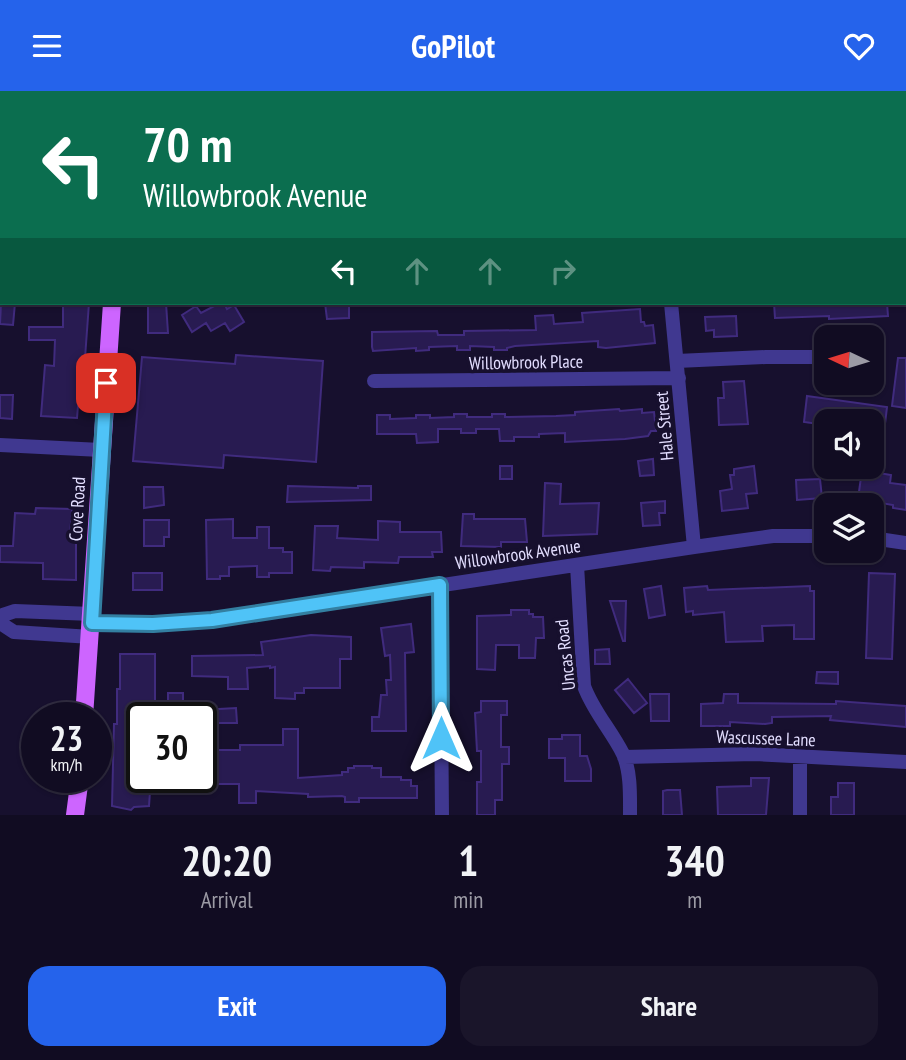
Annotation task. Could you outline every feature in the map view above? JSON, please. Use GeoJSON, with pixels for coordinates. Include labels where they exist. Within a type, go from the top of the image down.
{"type":"FeatureCollection","features":[{"type":"Feature","properties":{"kind":"main road","name":"Cove Road"},"geometry":{"type":"LineString","coordinates":[[85,702],[112,305]]}},
{"type":"Feature","properties":{"kind":"main road"},"geometry":{"type":"LineString","coordinates":[[75,815],[78,793]]}},
{"type":"Feature","properties":{"kind":"street","name":"Hale Street"},"geometry":{"type":"LineString","coordinates":[[671,305],[694,547]]}},
{"type":"Feature","properties":{"kind":"street"},"geometry":{"type":"LineString","coordinates":[[677,361],[766,356],[814,357]]}},
{"type":"Feature","properties":{"kind":"street","name":"Willowbrook Place"},"geometry":{"type":"LineString","coordinates":[[374,381],[679,378]]}},
{"type":"Feature","properties":{"kind":"street"},"geometry":{"type":"LineString","coordinates":[[0,446],[101,450]]}},
{"type":"Feature","properties":{"kind":"street","name":"Willowbrook Avenue"},"geometry":{"type":"LineString","coordinates":[[91,624],[212,620],[694,547],[773,536],[814,536]]}},
{"type":"Feature","properties":{"kind":"street"},"geometry":{"type":"LineString","coordinates":[[884,540],[906,543]]}},
{"type":"Feature","properties":{"kind":"street","name":"Uncas Road"},"geometry":{"type":"LineString","coordinates":[[577,565],[584,686],[590,703],[624,757],[630,786],[630,815]]}},
{"type":"Feature","properties":{"kind":"street"},"geometry":{"type":"LineString","coordinates":[[440,585],[442,815]]}},
{"type":"Feature","properties":{"kind":"street"},"geometry":{"type":"LineString","coordinates":[[0,616],[15,611],[91,624]]}},
{"type":"Feature","properties":{"kind":"street"},"geometry":{"type":"LineString","coordinates":[[0,623],[14,632],[91,624]]}},
{"type":"Feature","properties":{"kind":"street","name":"Wascussee Lane"},"geometry":{"type":"LineString","coordinates":[[624,757],[755,754],[906,762]]}},
{"type":"Feature","properties":{"kind":"street"},"geometry":{"type":"LineString","coordinates":[[800,758],[800,815]]}},
{"type":"Feature","properties":{"kind":"building"},"geometry":{"type":"Polygon","coordinates":[[[1,305],[15,305],[13,325],[0,324],[1,305]]]}},
{"type":"Feature","properties":{"kind":"building"},"geometry":{"type":"Polygon","coordinates":[[[63,305],[89,305],[77,418],[41,416],[45,365],[54,366],[55,340],[29,340],[29,327],[63,327],[63,305]]]}},
{"type":"Feature","properties":{"kind":"building"},"geometry":{"type":"Polygon","coordinates":[[[148,305],[166,305],[168,333],[148,333],[148,305]]]}},
{"type":"Feature","properties":{"kind":"building"},"geometry":{"type":"Polygon","coordinates":[[[216,305],[225,305],[227,309],[234,305],[244,322],[230,331],[225,323],[211,331],[206,323],[192,332],[182,315],[196,306],[201,313],[216,305]]]}},
{"type":"Feature","properties":{"kind":"building"},"geometry":{"type":"Polygon","coordinates":[[[325,305],[349,305],[349,318],[327,319],[325,305]]]}},
{"type":"Feature","properties":{"kind":"building"},"geometry":{"type":"Polygon","coordinates":[[[774,305],[887,305],[888,316],[829,319],[829,316],[775,318],[774,305]]]}},
{"type":"Feature","properties":{"kind":"building"},"geometry":{"type":"Polygon","coordinates":[[[640,309],[641,322],[644,322],[645,326],[653,325],[655,343],[606,348],[598,347],[598,341],[515,346],[507,350],[470,346],[470,350],[457,350],[457,346],[429,347],[429,350],[416,351],[416,348],[373,351],[372,347],[372,332],[437,331],[438,335],[464,335],[464,331],[536,330],[535,316],[553,315],[554,324],[583,322],[582,313],[640,309]]]}},
{"type":"Feature","properties":{"kind":"building"},"geometry":{"type":"Polygon","coordinates":[[[736,316],[737,336],[714,337],[714,330],[706,331],[705,317],[736,316]]]}},
{"type":"Feature","properties":{"kind":"building"},"geometry":{"type":"Polygon","coordinates":[[[236,355],[323,361],[316,462],[224,455],[223,468],[133,461],[142,357],[235,364],[236,355]]]}},
{"type":"Feature","properties":{"kind":"building"},"geometry":{"type":"Polygon","coordinates":[[[898,358],[906,358],[906,408],[892,406],[898,358]]]}},
{"type":"Feature","properties":{"kind":"building"},"geometry":{"type":"Polygon","coordinates":[[[744,381],[748,424],[719,425],[718,398],[724,398],[723,382],[744,381]]]}},
{"type":"Feature","properties":{"kind":"building"},"geometry":{"type":"Polygon","coordinates":[[[0,395],[13,395],[12,419],[0,418],[0,395]]]}},
{"type":"Feature","properties":{"kind":"building"},"geometry":{"type":"Polygon","coordinates":[[[807,396],[887,407],[884,432],[884,409],[814,409],[814,423],[804,422],[807,396]]]}},
{"type":"Feature","properties":{"kind":"building"},"geometry":{"type":"Polygon","coordinates":[[[619,409],[654,412],[656,431],[651,431],[648,436],[625,439],[565,442],[565,433],[514,437],[514,441],[500,441],[499,429],[476,429],[476,433],[461,433],[461,429],[438,429],[438,442],[417,443],[416,434],[377,434],[377,415],[390,415],[390,419],[416,418],[416,415],[430,415],[430,418],[454,417],[454,414],[467,414],[467,417],[492,417],[492,414],[505,414],[505,417],[556,416],[619,409]]]}},
{"type":"Feature","properties":{"kind":"building"},"geometry":{"type":"Polygon","coordinates":[[[653,459],[654,475],[640,476],[638,461],[653,459]]]}},
{"type":"Feature","properties":{"kind":"building"},"geometry":{"type":"Polygon","coordinates":[[[500,466],[512,466],[512,479],[500,479],[500,466]]]}},
{"type":"Feature","properties":{"kind":"building"},"geometry":{"type":"Polygon","coordinates":[[[754,466],[757,493],[746,494],[748,508],[722,511],[720,491],[732,489],[730,475],[734,475],[734,469],[754,466]]]}},
{"type":"Feature","properties":{"kind":"building"},"geometry":{"type":"Polygon","coordinates":[[[884,474],[891,475],[890,483],[906,485],[906,510],[884,503],[884,493],[859,493],[861,479],[884,479],[884,474]]]}},
{"type":"Feature","properties":{"kind":"building"},"geometry":{"type":"Polygon","coordinates":[[[820,479],[821,493],[814,493],[814,499],[797,500],[796,480],[820,479]]]}},
{"type":"Feature","properties":{"kind":"building"},"geometry":{"type":"Polygon","coordinates":[[[545,483],[561,484],[560,504],[599,503],[597,534],[543,536],[545,483]]]}},
{"type":"Feature","properties":{"kind":"building"},"geometry":{"type":"Polygon","coordinates":[[[288,486],[371,486],[371,500],[287,502],[288,486]]]}},
{"type":"Feature","properties":{"kind":"building"},"geometry":{"type":"Polygon","coordinates":[[[144,487],[163,487],[164,505],[144,508],[144,487]]]}},
{"type":"Feature","properties":{"kind":"building"},"geometry":{"type":"Polygon","coordinates":[[[665,501],[665,513],[659,513],[660,525],[643,526],[641,503],[665,501]]]}},
{"type":"Feature","properties":{"kind":"building"},"geometry":{"type":"Polygon","coordinates":[[[36,508],[72,509],[70,536],[76,537],[76,580],[43,579],[43,563],[0,562],[0,546],[13,546],[15,513],[35,514],[36,508]]]}},
{"type":"Feature","properties":{"kind":"building"},"geometry":{"type":"Polygon","coordinates":[[[463,514],[474,514],[474,519],[525,519],[527,542],[501,542],[501,547],[461,546],[463,514]]]}},
{"type":"Feature","properties":{"kind":"building"},"geometry":{"type":"Polygon","coordinates":[[[233,519],[233,538],[257,538],[257,527],[269,527],[269,548],[283,548],[283,552],[292,552],[292,573],[269,573],[269,577],[257,577],[257,566],[229,567],[229,576],[207,579],[206,520],[233,519]]]}},
{"type":"Feature","properties":{"kind":"building"},"geometry":{"type":"Polygon","coordinates":[[[144,520],[169,520],[169,537],[164,537],[164,546],[144,546],[144,520]]]}},
{"type":"Feature","properties":{"kind":"building"},"geometry":{"type":"Polygon","coordinates":[[[378,521],[400,522],[400,532],[441,532],[442,552],[432,552],[433,557],[399,557],[398,563],[364,562],[364,568],[331,567],[330,571],[313,570],[315,526],[338,526],[337,538],[378,540],[378,521]]]}},
{"type":"Feature","properties":{"kind":"building"},"geometry":{"type":"Polygon","coordinates":[[[133,573],[162,573],[162,590],[133,590],[133,573]]]}},
{"type":"Feature","properties":{"kind":"building"},"geometry":{"type":"Polygon","coordinates":[[[869,573],[895,574],[892,659],[866,658],[869,573]]]}},
{"type":"Feature","properties":{"kind":"building"},"geometry":{"type":"Polygon","coordinates":[[[661,586],[665,615],[649,618],[644,589],[661,586]]]}},
{"type":"Feature","properties":{"kind":"building"},"geometry":{"type":"Polygon","coordinates":[[[707,586],[708,590],[810,586],[810,591],[814,591],[814,639],[794,639],[794,625],[762,626],[763,641],[726,642],[724,612],[693,615],[693,611],[686,612],[684,588],[707,586]]]}},
{"type":"Feature","properties":{"kind":"building"},"geometry":{"type":"Polygon","coordinates":[[[610,601],[626,601],[625,641],[623,641],[610,601]]]}},
{"type":"Feature","properties":{"kind":"building"},"geometry":{"type":"Polygon","coordinates":[[[511,610],[529,610],[533,617],[543,617],[544,638],[536,638],[535,658],[519,658],[519,645],[496,645],[495,670],[477,669],[477,616],[511,615],[511,610]]]}},
{"type":"Feature","properties":{"kind":"building"},"geometry":{"type":"Polygon","coordinates":[[[411,624],[414,652],[405,653],[406,731],[372,731],[372,717],[379,717],[381,695],[387,695],[386,680],[391,680],[390,655],[385,656],[381,628],[411,624]]]}},
{"type":"Feature","properties":{"kind":"building"},"geometry":{"type":"Polygon","coordinates":[[[311,635],[351,637],[351,659],[340,659],[340,688],[304,688],[304,693],[295,693],[295,699],[275,698],[275,667],[270,666],[247,668],[248,689],[228,689],[228,677],[192,676],[192,656],[263,655],[261,642],[311,635]]]}},
{"type":"Feature","properties":{"kind":"building"},"geometry":{"type":"Polygon","coordinates":[[[609,649],[610,664],[595,664],[595,650],[609,649]]]}},
{"type":"Feature","properties":{"kind":"building"},"geometry":{"type":"Polygon","coordinates":[[[120,654],[155,654],[155,702],[126,702],[126,793],[150,793],[149,806],[134,807],[131,810],[112,806],[114,724],[117,724],[117,689],[120,689],[120,654]]]}},
{"type":"Feature","properties":{"kind":"building"},"geometry":{"type":"Polygon","coordinates":[[[817,672],[838,672],[838,684],[816,683],[817,672]]]}},
{"type":"Feature","properties":{"kind":"building"},"geometry":{"type":"Polygon","coordinates":[[[628,679],[647,703],[634,713],[615,690],[628,679]]]}},
{"type":"Feature","properties":{"kind":"building"},"geometry":{"type":"Polygon","coordinates":[[[168,693],[183,693],[183,702],[168,702],[168,693]]]}},
{"type":"Feature","properties":{"kind":"building"},"geometry":{"type":"Polygon","coordinates":[[[650,694],[669,694],[669,721],[651,721],[650,694]]]}},
{"type":"Feature","properties":{"kind":"building"},"geometry":{"type":"Polygon","coordinates":[[[724,694],[738,694],[738,703],[836,704],[836,701],[906,706],[906,727],[830,720],[831,716],[772,717],[772,723],[765,724],[730,722],[730,726],[701,726],[701,704],[723,703],[724,694]]]}},
{"type":"Feature","properties":{"kind":"building"},"geometry":{"type":"Polygon","coordinates":[[[481,701],[507,701],[507,715],[501,715],[501,747],[509,747],[509,764],[502,764],[502,800],[495,800],[495,815],[477,815],[481,751],[477,751],[475,713],[481,712],[481,701]]]}},
{"type":"Feature","properties":{"kind":"building"},"geometry":{"type":"Polygon","coordinates":[[[236,708],[237,723],[217,723],[217,709],[236,708]]]}},
{"type":"Feature","properties":{"kind":"building"},"geometry":{"type":"Polygon","coordinates":[[[283,729],[298,729],[298,778],[342,775],[342,772],[348,772],[348,768],[354,766],[372,766],[381,768],[381,777],[411,780],[411,786],[417,786],[417,798],[359,798],[359,802],[345,802],[345,797],[342,796],[308,797],[308,794],[256,791],[256,803],[239,803],[239,784],[217,784],[217,750],[240,750],[240,745],[283,745],[283,729]]]}},
{"type":"Feature","properties":{"kind":"building"},"geometry":{"type":"Polygon","coordinates":[[[562,735],[580,735],[580,756],[587,756],[591,781],[565,781],[565,758],[549,758],[549,739],[562,739],[562,735]]]}},
{"type":"Feature","properties":{"kind":"building"},"geometry":{"type":"Polygon","coordinates":[[[751,778],[769,778],[766,815],[718,815],[717,787],[751,786],[751,778]]]}},
{"type":"Feature","properties":{"kind":"building"},"geometry":{"type":"Polygon","coordinates":[[[838,783],[854,783],[854,815],[831,815],[831,797],[838,797],[838,783]]]}},
{"type":"Feature","properties":{"kind":"building"},"geometry":{"type":"Polygon","coordinates":[[[680,790],[682,815],[663,815],[663,791],[680,790]]]}},
{"type":"Feature","properties":{"kind":"route"},"geometry":{"type":"LineString","coordinates":[[106,383],[92,623],[153,624],[212,620],[440,585],[441,738]]}}]}
